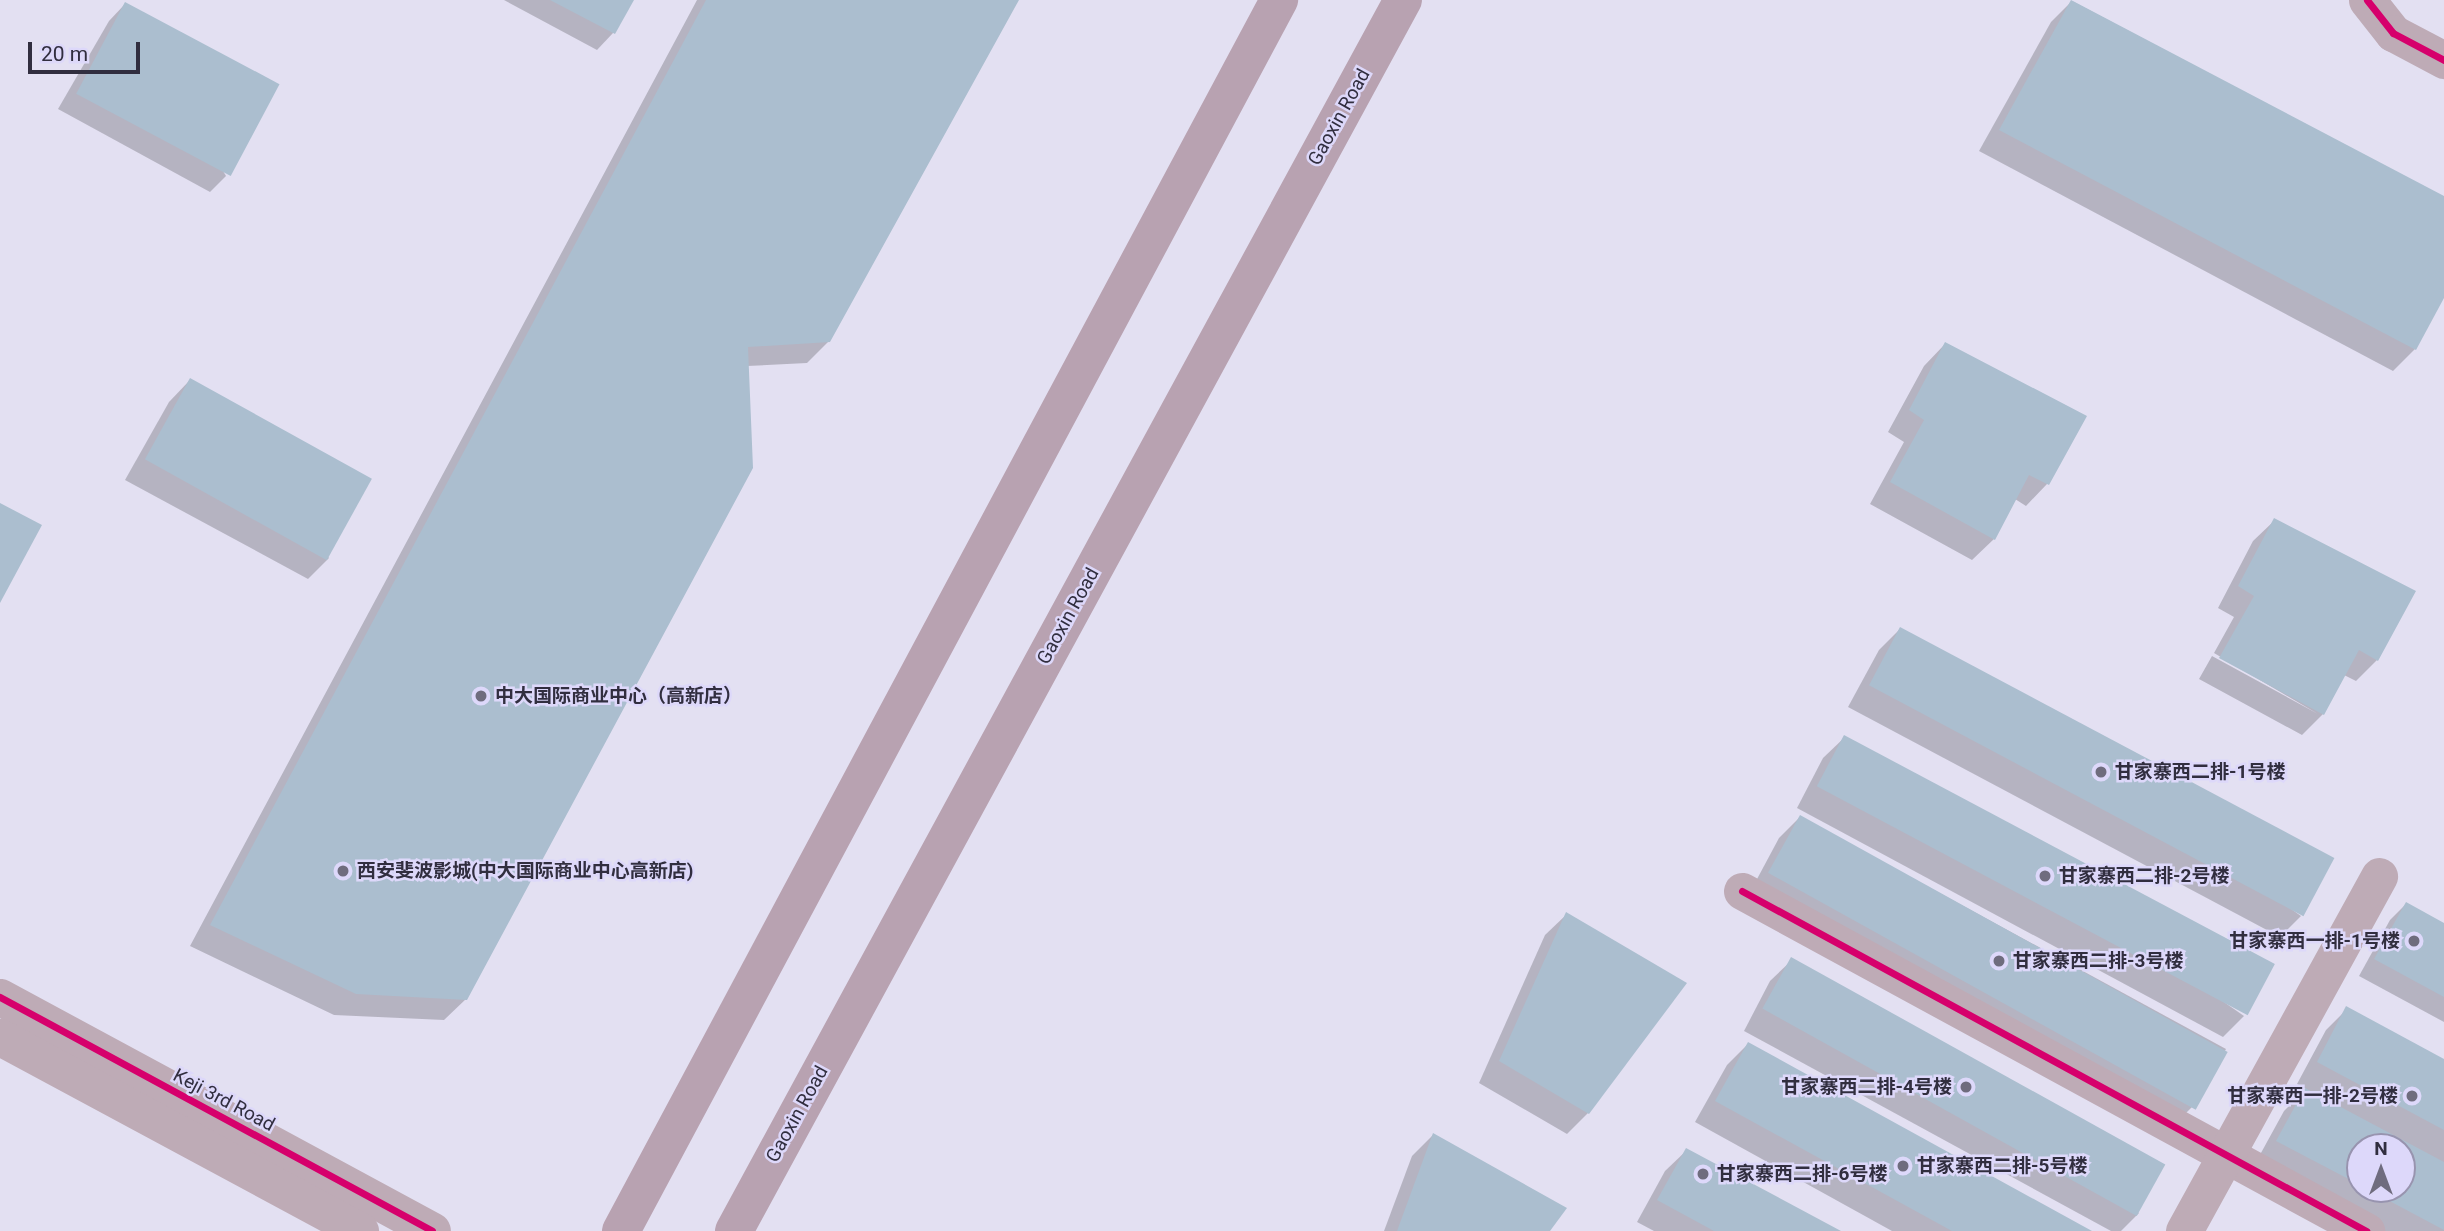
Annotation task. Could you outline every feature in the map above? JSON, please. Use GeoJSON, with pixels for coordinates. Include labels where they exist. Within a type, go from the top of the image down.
{"type":"FeatureCollection","features":[{"type":"Feature","properties":{"kind":"main road"},"geometry":{"type":"LineString","coordinates":[[621,1231],[1279,0]]}},
{"type":"Feature","properties":{"kind":"main road","name":"Gaoxin Road"},"geometry":{"type":"LineString","coordinates":[[734,1231],[1403,0]]}},
{"type":"Feature","properties":{"kind":"street"},"geometry":{"type":"LineString","coordinates":[[2367,0],[2393,33],[2444,60]]}},
{"type":"Feature","properties":{"kind":"street"},"geometry":{"type":"LineString","coordinates":[[2184,1231],[2379,876]]}},
{"type":"Feature","properties":{"kind":"street"},"geometry":{"type":"LineString","coordinates":[[1742,891],[2366,1231]]}},
{"type":"Feature","properties":{"kind":"street","name":"Keji 3rd Road"},"geometry":{"type":"LineString","coordinates":[[0,997],[432,1231]]}},
{"type":"Feature","properties":{"kind":"street"},"geometry":{"type":"LineString","coordinates":[[0,1037],[360,1231]]}},
{"type":"Feature","properties":{"kind":"building"},"geometry":{"type":"Polygon","coordinates":[[[550,0],[634,0],[615,34],[550,0]]]}},
{"type":"Feature","properties":{"kind":"building","name":"中大国际商业中心（高新店）"},"geometry":{"type":"Polygon","coordinates":[[[706,0],[1019,0],[830,342],[748,347],[753,468],[467,1000],[356,994],[210,925],[706,0]]]}},
{"type":"Feature","properties":{"kind":"building"},"geometry":{"type":"Polygon","coordinates":[[[2071,0],[2444,196],[2444,298],[2416,350],[1999,130],[2071,0]]]}},
{"type":"Feature","properties":{"kind":"building"},"geometry":{"type":"Polygon","coordinates":[[[125,2],[280,84],[231,176],[76,94],[125,2]]]}},
{"type":"Feature","properties":{"kind":"building"},"geometry":{"type":"Polygon","coordinates":[[[1945,342],[2087,416],[2049,485],[2029,475],[1995,540],[1890,482],[1924,420],[1909,410],[1945,342]]]}},
{"type":"Feature","properties":{"kind":"building"},"geometry":{"type":"Polygon","coordinates":[[[190,378],[372,479],[327,560],[145,459],[190,378]]]}},
{"type":"Feature","properties":{"kind":"building"},"geometry":{"type":"Polygon","coordinates":[[[0,503],[42,525],[0,603],[0,503]]]}},
{"type":"Feature","properties":{"kind":"building"},"geometry":{"type":"Polygon","coordinates":[[[2274,518],[2416,591],[2378,661],[2359,650],[2324,715],[2219,658],[2254,596],[2238,586],[2274,518]]]}},
{"type":"Feature","properties":{"kind":"building","name":"甘家寨西二排-1号楼"},"geometry":{"type":"Polygon","coordinates":[[[1900,627],[2334,858],[2303,916],[1869,685],[1900,627]]]}},
{"type":"Feature","properties":{"kind":"building","name":"甘家寨西二排-2号楼"},"geometry":{"type":"Polygon","coordinates":[[[1844,735],[2275,964],[2248,1015],[1817,786],[1844,735]]]}},
{"type":"Feature","properties":{"kind":"building","name":"甘家寨西二排-3号楼"},"geometry":{"type":"Polygon","coordinates":[[[1800,815],[2228,1052],[2196,1110],[1768,873],[1800,815]]]}},
{"type":"Feature","properties":{"kind":"building","name":"甘家寨西一排-1号楼"},"geometry":{"type":"Polygon","coordinates":[[[2406,902],[2444,923],[2444,997],[2374,959],[2406,902]]]}},
{"type":"Feature","properties":{"kind":"building"},"geometry":{"type":"Polygon","coordinates":[[[1566,912],[1687,983],[1589,1114],[1499,1061],[1566,912]]]}},
{"type":"Feature","properties":{"kind":"building","name":"甘家寨西二排-4号楼"},"geometry":{"type":"Polygon","coordinates":[[[1791,957],[2165,1164],[2137,1216],[1762,1009],[1791,957]]]}},
{"type":"Feature","properties":{"kind":"building","name":"甘家寨西一排-2号楼"},"geometry":{"type":"Polygon","coordinates":[[[2346,1006],[2444,1059],[2444,1130],[2317,1062],[2346,1006]]]}},
{"type":"Feature","properties":{"kind":"building","name":"甘家寨西二排-5号楼"},"geometry":{"type":"Polygon","coordinates":[[[1748,1042],[2092,1231],[1952,1231],[1715,1101],[1748,1042]]]}},
{"type":"Feature","properties":{"kind":"building"},"geometry":{"type":"Polygon","coordinates":[[[2305,1088],[2390,1133],[2346,1133],[2346,1178],[2276,1141],[2305,1088]]]}},
{"type":"Feature","properties":{"kind":"building"},"geometry":{"type":"Polygon","coordinates":[[[1433,1133],[1567,1208],[1550,1231],[1397,1231],[1433,1133]]]}},
{"type":"Feature","properties":{"kind":"building"},"geometry":{"type":"Polygon","coordinates":[[[2416,1147],[2444,1162],[2444,1230],[2393,1203],[2416,1203],[2416,1147]]]}},
{"type":"Feature","properties":{"kind":"building","name":"甘家寨西二排-6号楼"},"geometry":{"type":"Polygon","coordinates":[[[1686,1148],[1841,1231],[1714,1231],[1657,1200],[1686,1148]]]}},
{"type":"Feature","properties":{"kind":"cycle path"},"geometry":{"type":"LineString","coordinates":[[2367,0],[2393,33],[2444,60]]}},
{"type":"Feature","properties":{"kind":"cycle path"},"geometry":{"type":"LineString","coordinates":[[1742,891],[2366,1231]]}},
{"type":"Feature","properties":{"kind":"cycle path"},"geometry":{"type":"LineString","coordinates":[[0,997],[432,1231]]}},
{"type":"Feature","properties":{"kind":"place","name":"中大国际商业中心（高新店）"},"geometry":{"type":"Point","coordinates":[481,696]}},
{"type":"Feature","properties":{"kind":"place","name":"甘家寨西二排-1号楼"},"geometry":{"type":"Point","coordinates":[2101,772]}},
{"type":"Feature","properties":{"kind":"place","name":"西安斐波影城(中大国际商业中心高新店)"},"geometry":{"type":"Point","coordinates":[343,871]}},
{"type":"Feature","properties":{"kind":"place","name":"甘家寨西二排-2号楼"},"geometry":{"type":"Point","coordinates":[2045,876]}},
{"type":"Feature","properties":{"kind":"place","name":"甘家寨西一排-1号楼"},"geometry":{"type":"Point","coordinates":[2414,941]}},
{"type":"Feature","properties":{"kind":"place","name":"甘家寨西二排-3号楼"},"geometry":{"type":"Point","coordinates":[1999,961]}},
{"type":"Feature","properties":{"kind":"place","name":"甘家寨西二排-4号楼"},"geometry":{"type":"Point","coordinates":[1966,1087]}},
{"type":"Feature","properties":{"kind":"place","name":"甘家寨西一排-2号楼"},"geometry":{"type":"Point","coordinates":[2412,1096]}},
{"type":"Feature","properties":{"kind":"place","name":"甘家寨西二排-5号楼"},"geometry":{"type":"Point","coordinates":[1903,1166]}},
{"type":"Feature","properties":{"kind":"place","name":"甘家寨西二排-6号楼"},"geometry":{"type":"Point","coordinates":[1703,1174]}}]}
